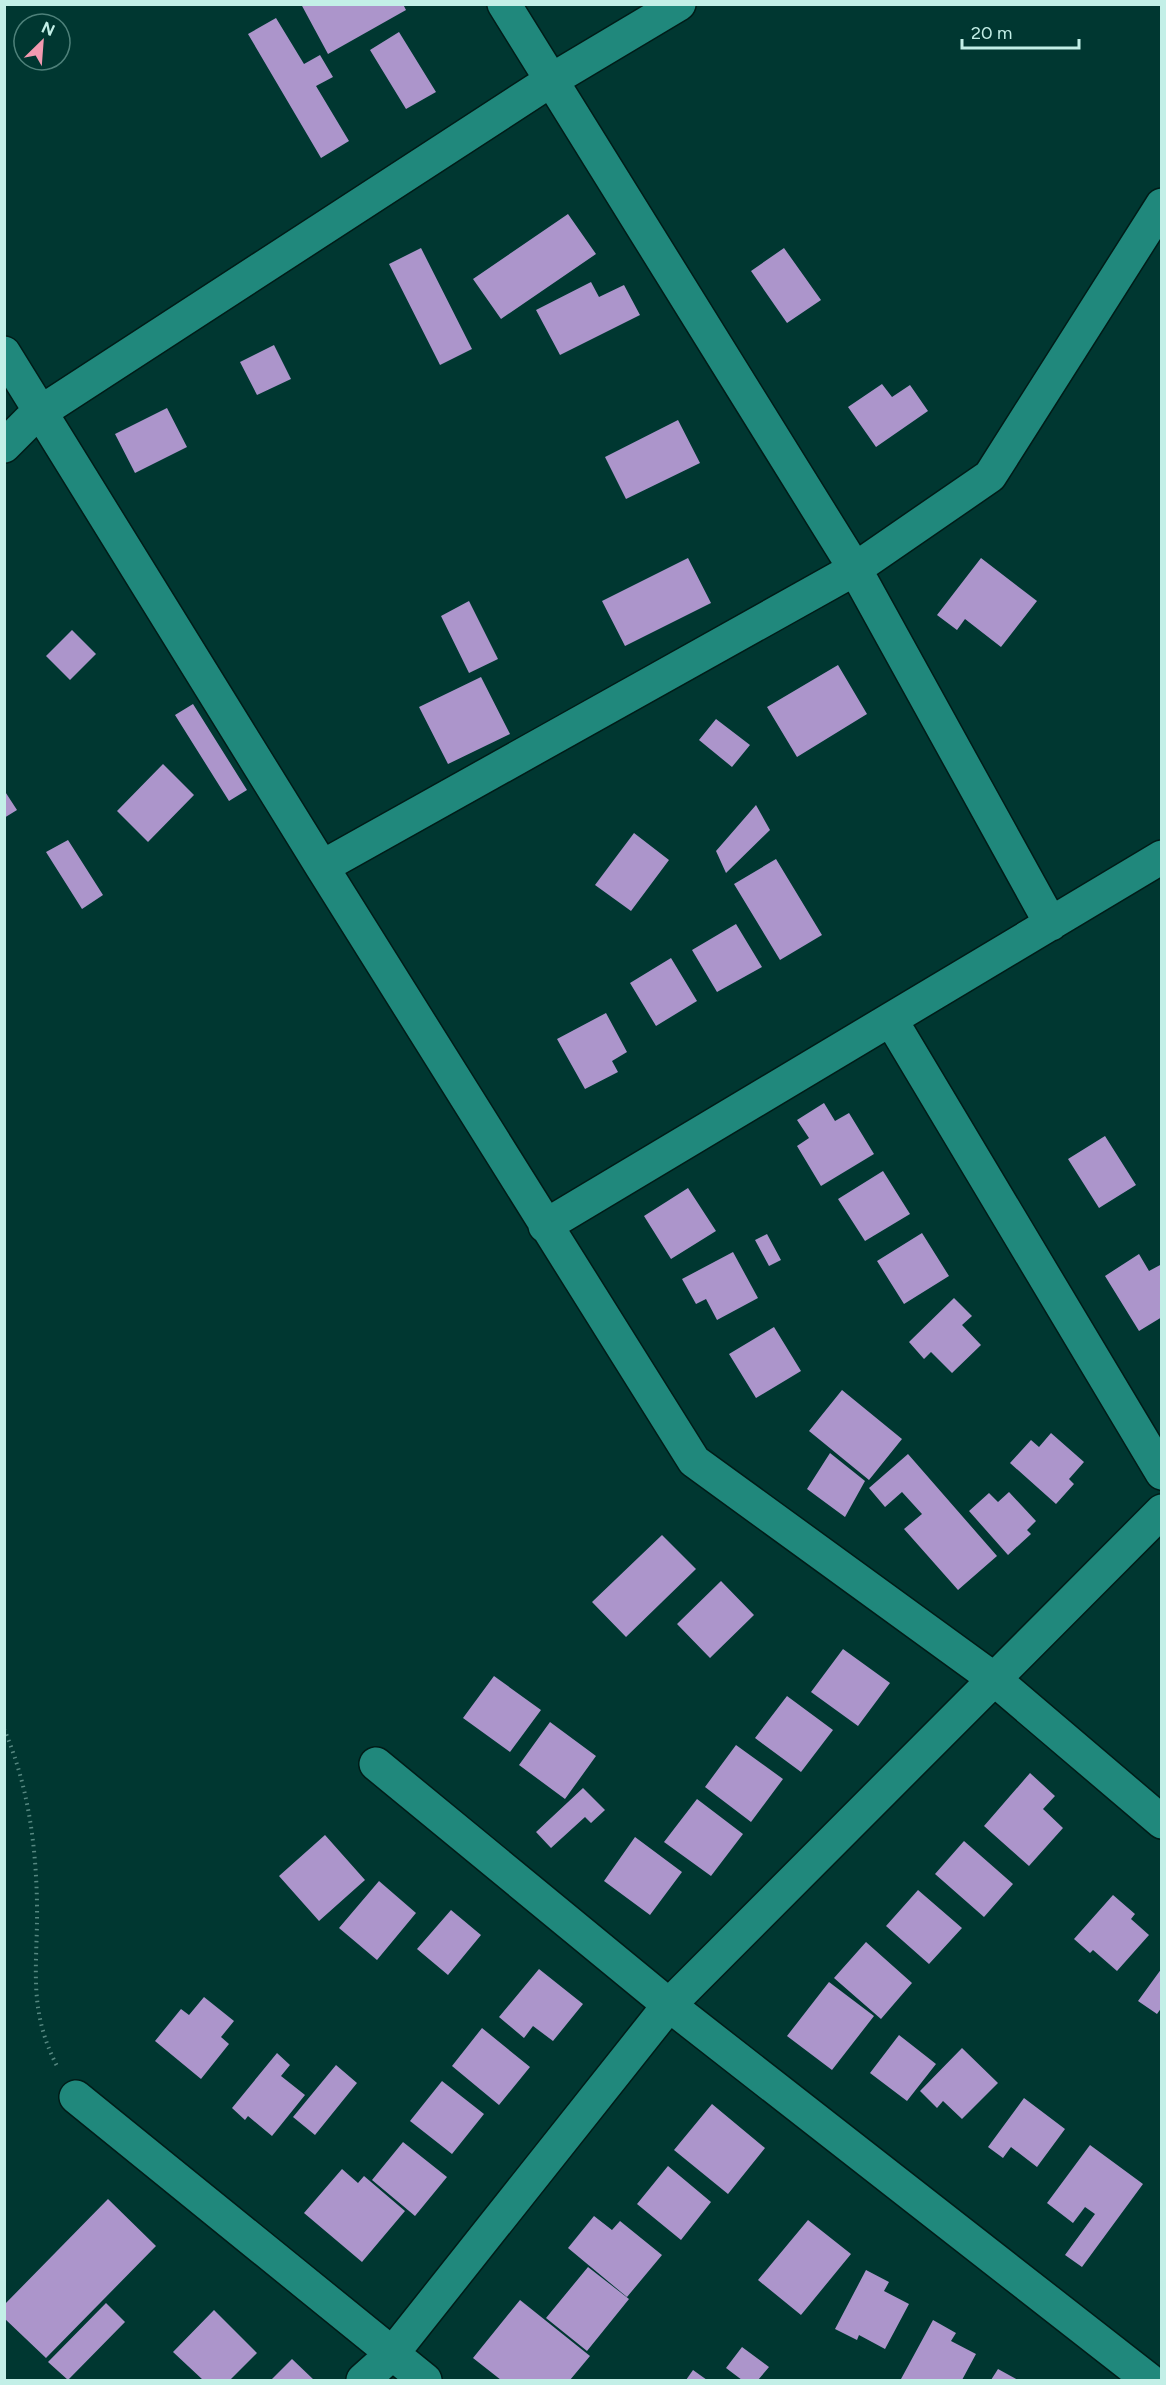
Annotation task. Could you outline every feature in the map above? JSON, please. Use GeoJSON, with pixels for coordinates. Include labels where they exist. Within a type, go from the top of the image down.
{"type":"FeatureCollection","features":[{"type":"Feature","properties":{"kind":"street"},"geometry":{"type":"LineString","coordinates":[[504,4],[855,569],[1050,924]]}},
{"type":"Feature","properties":{"kind":"street"},"geometry":{"type":"LineString","coordinates":[[4,446],[33,417],[550,81],[679,4]]}},
{"type":"Feature","properties":{"kind":"street"},"geometry":{"type":"LineString","coordinates":[[322,867],[855,569],[990,476],[1161,205]]}},
{"type":"Feature","properties":{"kind":"street"},"geometry":{"type":"LineString","coordinates":[[4,353],[545,1226],[694,1461],[994,1679],[1161,1822]]}},
{"type":"Feature","properties":{"kind":"street"},"geometry":{"type":"LineString","coordinates":[[545,1226],[1161,857]]}},
{"type":"Feature","properties":{"kind":"street"},"geometry":{"type":"LineString","coordinates":[[891,1020],[1161,1473]]}},
{"type":"Feature","properties":{"kind":"street"},"geometry":{"type":"LineString","coordinates":[[363,2380],[392,2354],[669,2005],[1161,1511]]}},
{"type":"Feature","properties":{"kind":"street"},"geometry":{"type":"LineString","coordinates":[[376,1764],[669,2005],[1149,2380]]}},
{"type":"Feature","properties":{"kind":"street"},"geometry":{"type":"LineString","coordinates":[[76,2097],[425,2380]]}},
{"type":"Feature","properties":{"kind":"path"},"geometry":{"type":"LineString","coordinates":[[4,1730],[26,1789],[32,1832],[37,1905],[34,1981],[38,2015],[50,2052],[76,2097]]}},
{"type":"Feature","properties":{"kind":"building"},"geometry":{"type":"Polygon","coordinates":[[[301,4],[403,4],[406,10],[328,54],[301,4]]]}},
{"type":"Feature","properties":{"kind":"building"},"geometry":{"type":"Polygon","coordinates":[[[276,18],[304,64],[320,55],[333,77],[316,86],[349,141],[321,158],[248,34],[276,18]]]}},
{"type":"Feature","properties":{"kind":"building"},"geometry":{"type":"Polygon","coordinates":[[[399,32],[436,92],[406,109],[370,50],[399,32]]]}},
{"type":"Feature","properties":{"kind":"building"},"geometry":{"type":"Polygon","coordinates":[[[568,214],[596,254],[501,319],[473,279],[568,214]]]}},
{"type":"Feature","properties":{"kind":"building"},"geometry":{"type":"Polygon","coordinates":[[[421,248],[472,349],[440,365],[389,264],[421,248]]]}},
{"type":"Feature","properties":{"kind":"building"},"geometry":{"type":"Polygon","coordinates":[[[784,248],[821,300],[787,323],[751,271],[784,248]]]}},
{"type":"Feature","properties":{"kind":"building"},"geometry":{"type":"Polygon","coordinates":[[[591,282],[599,297],[624,285],[640,315],[560,355],[536,310],[591,282]]]}},
{"type":"Feature","properties":{"kind":"building"},"geometry":{"type":"Polygon","coordinates":[[[274,345],[291,379],[257,395],[240,362],[274,345]]]}},
{"type":"Feature","properties":{"kind":"building"},"geometry":{"type":"Polygon","coordinates":[[[882,384],[892,397],[910,385],[928,411],[876,447],[848,407],[882,384]]]}},
{"type":"Feature","properties":{"kind":"building"},"geometry":{"type":"Polygon","coordinates":[[[167,408],[187,447],[135,473],[115,434],[167,408]]]}},
{"type":"Feature","properties":{"kind":"building"},"geometry":{"type":"Polygon","coordinates":[[[678,420],[700,463],[626,499],[605,457],[678,420]]]}},
{"type":"Feature","properties":{"kind":"building"},"geometry":{"type":"Polygon","coordinates":[[[688,558],[711,603],[625,646],[602,601],[688,558]]]}},
{"type":"Feature","properties":{"kind":"building"},"geometry":{"type":"Polygon","coordinates":[[[981,558],[1037,601],[1001,647],[965,619],[957,630],[937,615],[981,558]]]}},
{"type":"Feature","properties":{"kind":"building"},"geometry":{"type":"Polygon","coordinates":[[[469,601],[498,659],[469,673],[441,616],[469,601]]]}},
{"type":"Feature","properties":{"kind":"building"},"geometry":{"type":"Polygon","coordinates":[[[72,630],[96,654],[70,680],[46,656],[72,630]]]}},
{"type":"Feature","properties":{"kind":"building"},"geometry":{"type":"Polygon","coordinates":[[[838,665],[867,714],[797,757],[767,707],[838,665]]]}},
{"type":"Feature","properties":{"kind":"building"},"geometry":{"type":"Polygon","coordinates":[[[481,677],[510,734],[448,764],[419,707],[481,677]]]}},
{"type":"Feature","properties":{"kind":"building"},"geometry":{"type":"Polygon","coordinates":[[[193,704],[247,790],[229,801],[175,715],[193,704]]]}},
{"type":"Feature","properties":{"kind":"building"},"geometry":{"type":"Polygon","coordinates":[[[716,719],[750,745],[732,767],[699,740],[716,719]]]}},
{"type":"Feature","properties":{"kind":"building"},"geometry":{"type":"Polygon","coordinates":[[[163,764],[194,795],[148,842],[117,811],[163,764]]]}},
{"type":"Feature","properties":{"kind":"building"},"geometry":{"type":"Polygon","coordinates":[[[4,790],[17,810],[4,818],[4,790]]]}},
{"type":"Feature","properties":{"kind":"building"},"geometry":{"type":"Polygon","coordinates":[[[756,805],[770,830],[726,873],[716,851],[756,805]]]}},
{"type":"Feature","properties":{"kind":"building"},"geometry":{"type":"Polygon","coordinates":[[[634,833],[669,860],[631,911],[595,885],[634,833]]]}},
{"type":"Feature","properties":{"kind":"building"},"geometry":{"type":"Polygon","coordinates":[[[68,840],[103,895],[82,909],[46,852],[68,840]]]}},
{"type":"Feature","properties":{"kind":"building"},"geometry":{"type":"Polygon","coordinates":[[[776,859],[822,935],[780,960],[734,884],[776,859]]]}},
{"type":"Feature","properties":{"kind":"building"},"geometry":{"type":"Polygon","coordinates":[[[736,924],[762,967],[717,992],[692,950],[736,924]]]}},
{"type":"Feature","properties":{"kind":"building"},"geometry":{"type":"Polygon","coordinates":[[[671,958],[697,1001],[656,1026],[630,983],[671,958]]]}},
{"type":"Feature","properties":{"kind":"building"},"geometry":{"type":"Polygon","coordinates":[[[606,1013],[627,1052],[612,1061],[618,1072],[585,1089],[557,1039],[606,1013]]]}},
{"type":"Feature","properties":{"kind":"building"},"geometry":{"type":"Polygon","coordinates":[[[824,1103],[835,1121],[849,1113],[874,1154],[821,1186],[797,1146],[809,1138],[797,1120],[824,1103]]]}},
{"type":"Feature","properties":{"kind":"building"},"geometry":{"type":"Polygon","coordinates":[[[1105,1136],[1136,1185],[1099,1208],[1068,1159],[1105,1136]]]}},
{"type":"Feature","properties":{"kind":"building"},"geometry":{"type":"Polygon","coordinates":[[[883,1171],[910,1214],[865,1241],[838,1199],[883,1171]]]}},
{"type":"Feature","properties":{"kind":"building"},"geometry":{"type":"Polygon","coordinates":[[[688,1188],[716,1231],[671,1259],[644,1216],[688,1188]]]}},
{"type":"Feature","properties":{"kind":"building"},"geometry":{"type":"Polygon","coordinates":[[[922,1233],[949,1276],[904,1304],[877,1261],[922,1233]]]}},
{"type":"Feature","properties":{"kind":"building"},"geometry":{"type":"Polygon","coordinates":[[[767,1234],[781,1260],[769,1266],[755,1240],[767,1234]]]}},
{"type":"Feature","properties":{"kind":"building"},"geometry":{"type":"Polygon","coordinates":[[[733,1252],[758,1298],[717,1320],[706,1299],[696,1304],[682,1279],[733,1252]]]}},
{"type":"Feature","properties":{"kind":"building"},"geometry":{"type":"Polygon","coordinates":[[[1139,1254],[1149,1271],[1162,1264],[1162,1317],[1139,1331],[1105,1276],[1139,1254]]]}},
{"type":"Feature","properties":{"kind":"building"},"geometry":{"type":"Polygon","coordinates":[[[954,1298],[972,1316],[962,1325],[981,1345],[952,1373],[931,1352],[924,1359],[909,1342],[954,1298]]]}},
{"type":"Feature","properties":{"kind":"building"},"geometry":{"type":"Polygon","coordinates":[[[774,1327],[801,1371],[756,1398],[729,1354],[774,1327]]]}},
{"type":"Feature","properties":{"kind":"building"},"geometry":{"type":"Polygon","coordinates":[[[842,1390],[902,1439],[869,1480],[809,1431],[842,1390]]]}},
{"type":"Feature","properties":{"kind":"building"},"geometry":{"type":"Polygon","coordinates":[[[1051,1433],[1084,1462],[1069,1479],[1074,1484],[1056,1504],[1010,1463],[1031,1440],[1039,1447],[1051,1433]]]}},
{"type":"Feature","properties":{"kind":"building"},"geometry":{"type":"Polygon","coordinates":[[[830,1453],[865,1481],[845,1517],[807,1489],[830,1453]]]}},
{"type":"Feature","properties":{"kind":"building"},"geometry":{"type":"Polygon","coordinates":[[[908,1454],[997,1556],[958,1590],[904,1529],[922,1514],[902,1492],[885,1507],[869,1488],[908,1454]]]}},
{"type":"Feature","properties":{"kind":"building"},"geometry":{"type":"Polygon","coordinates":[[[1009,1492],[1036,1521],[1027,1530],[1031,1534],[1008,1555],[969,1511],[989,1493],[998,1502],[1009,1492]]]}},
{"type":"Feature","properties":{"kind":"building"},"geometry":{"type":"Polygon","coordinates":[[[662,1535],[696,1569],[626,1637],[592,1602],[662,1535]]]}},
{"type":"Feature","properties":{"kind":"building"},"geometry":{"type":"Polygon","coordinates":[[[721,1581],[754,1615],[710,1658],[677,1624],[721,1581]]]}},
{"type":"Feature","properties":{"kind":"building"},"geometry":{"type":"Polygon","coordinates":[[[843,1649],[890,1683],[858,1726],[811,1692],[843,1649]]]}},
{"type":"Feature","properties":{"kind":"building"},"geometry":{"type":"Polygon","coordinates":[[[494,1676],[541,1710],[510,1752],[463,1718],[494,1676]]]}},
{"type":"Feature","properties":{"kind":"building"},"geometry":{"type":"Polygon","coordinates":[[[787,1696],[833,1730],[801,1772],[755,1738],[787,1696]]]}},
{"type":"Feature","properties":{"kind":"building"},"geometry":{"type":"Polygon","coordinates":[[[550,1722],[596,1756],[565,1799],[519,1765],[550,1722]]]}},
{"type":"Feature","properties":{"kind":"building"},"geometry":{"type":"Polygon","coordinates":[[[736,1745],[783,1779],[751,1822],[705,1787],[736,1745]]]}},
{"type":"Feature","properties":{"kind":"building"},"geometry":{"type":"Polygon","coordinates":[[[1030,1773],[1055,1796],[1043,1809],[1063,1828],[1029,1866],[984,1826],[1030,1773]]]}},
{"type":"Feature","properties":{"kind":"building"},"geometry":{"type":"Polygon","coordinates":[[[583,1788],[605,1810],[591,1823],[585,1817],[551,1848],[536,1832],[583,1788]]]}},
{"type":"Feature","properties":{"kind":"building"},"geometry":{"type":"Polygon","coordinates":[[[697,1799],[743,1834],[711,1876],[664,1842],[697,1799]]]}},
{"type":"Feature","properties":{"kind":"building"},"geometry":{"type":"Polygon","coordinates":[[[325,1835],[365,1880],[319,1921],[279,1876],[325,1835]]]}},
{"type":"Feature","properties":{"kind":"building"},"geometry":{"type":"Polygon","coordinates":[[[635,1837],[682,1872],[650,1915],[604,1881],[635,1837]]]}},
{"type":"Feature","properties":{"kind":"building"},"geometry":{"type":"Polygon","coordinates":[[[964,1841],[1013,1884],[984,1917],[935,1874],[964,1841]]]}},
{"type":"Feature","properties":{"kind":"building"},"geometry":{"type":"Polygon","coordinates":[[[379,1881],[416,1913],[377,1960],[339,1928],[379,1881]]]}},
{"type":"Feature","properties":{"kind":"building"},"geometry":{"type":"Polygon","coordinates":[[[918,1890],[962,1928],[929,1964],[886,1926],[918,1890]]]}},
{"type":"Feature","properties":{"kind":"building"},"geometry":{"type":"Polygon","coordinates":[[[1113,1895],[1135,1914],[1131,1919],[1149,1935],[1117,1971],[1093,1950],[1090,1953],[1074,1939],[1113,1895]]]}},
{"type":"Feature","properties":{"kind":"building"},"geometry":{"type":"Polygon","coordinates":[[[451,1910],[481,1935],[448,1975],[417,1949],[451,1910]]]}},
{"type":"Feature","properties":{"kind":"building"},"geometry":{"type":"Polygon","coordinates":[[[866,1942],[912,1983],[881,2019],[834,1978],[866,1942]]]}},
{"type":"Feature","properties":{"kind":"building"},"geometry":{"type":"Polygon","coordinates":[[[1162,1968],[1162,2007],[1157,2014],[1138,2001],[1162,1968]]]}},
{"type":"Feature","properties":{"kind":"building"},"geometry":{"type":"Polygon","coordinates":[[[539,1969],[583,2004],[553,2041],[533,2026],[524,2038],[499,2017],[539,1969]]]}},
{"type":"Feature","properties":{"kind":"building"},"geometry":{"type":"Polygon","coordinates":[[[829,1982],[874,2016],[832,2070],[787,2036],[829,1982]]]}},
{"type":"Feature","properties":{"kind":"building"},"geometry":{"type":"Polygon","coordinates":[[[204,1997],[234,2021],[221,2037],[229,2044],[201,2079],[155,2041],[181,2009],[189,2015],[204,1997]]]}},
{"type":"Feature","properties":{"kind":"building"},"geometry":{"type":"Polygon","coordinates":[[[482,2028],[530,2067],[499,2105],[452,2066],[482,2028]]]}},
{"type":"Feature","properties":{"kind":"building"},"geometry":{"type":"Polygon","coordinates":[[[899,2035],[936,2064],[907,2101],[870,2073],[899,2035]]]}},
{"type":"Feature","properties":{"kind":"building"},"geometry":{"type":"Polygon","coordinates":[[[962,2048],[998,2083],[962,2119],[943,2101],[937,2108],[920,2091],[962,2048]]]}},
{"type":"Feature","properties":{"kind":"building"},"geometry":{"type":"Polygon","coordinates":[[[277,2053],[290,2065],[281,2076],[305,2095],[272,2136],[248,2116],[245,2120],[232,2108],[277,2053]]]}},
{"type":"Feature","properties":{"kind":"building"},"geometry":{"type":"Polygon","coordinates":[[[336,2065],[357,2083],[315,2135],[293,2117],[336,2065]]]}},
{"type":"Feature","properties":{"kind":"building"},"geometry":{"type":"Polygon","coordinates":[[[442,2081],[484,2114],[452,2154],[410,2121],[442,2081]]]}},
{"type":"Feature","properties":{"kind":"building"},"geometry":{"type":"Polygon","coordinates":[[[1024,2098],[1065,2129],[1037,2167],[1011,2147],[1003,2158],[988,2147],[1024,2098]]]}},
{"type":"Feature","properties":{"kind":"building"},"geometry":{"type":"Polygon","coordinates":[[[712,2104],[765,2148],[728,2194],[674,2150],[712,2104]]]}},
{"type":"Feature","properties":{"kind":"building"},"geometry":{"type":"Polygon","coordinates":[[[403,2142],[447,2177],[415,2216],[372,2180],[403,2142]]]}},
{"type":"Feature","properties":{"kind":"building"},"geometry":{"type":"Polygon","coordinates":[[[1090,2145],[1143,2184],[1082,2267],[1065,2255],[1095,2214],[1085,2207],[1073,2223],[1047,2203],[1090,2145]]]}},
{"type":"Feature","properties":{"kind":"building"},"geometry":{"type":"Polygon","coordinates":[[[668,2166],[711,2202],[681,2240],[637,2204],[668,2166]]]}},
{"type":"Feature","properties":{"kind":"building"},"geometry":{"type":"Polygon","coordinates":[[[342,2169],[358,2183],[364,2176],[405,2211],[362,2262],[304,2213],[342,2169]]]}},
{"type":"Feature","properties":{"kind":"building"},"geometry":{"type":"Polygon","coordinates":[[[108,2199],[156,2246],[46,2358],[4,2318],[4,2305],[108,2199]]]}},
{"type":"Feature","properties":{"kind":"building"},"geometry":{"type":"Polygon","coordinates":[[[594,2216],[612,2230],[620,2221],[662,2255],[627,2297],[568,2248],[594,2216]]]}},
{"type":"Feature","properties":{"kind":"building"},"geometry":{"type":"Polygon","coordinates":[[[808,2220],[851,2254],[801,2315],[758,2280],[808,2220]]]}},
{"type":"Feature","properties":{"kind":"building"},"geometry":{"type":"Polygon","coordinates":[[[588,2267],[629,2299],[587,2351],[546,2318],[588,2267]]]}},
{"type":"Feature","properties":{"kind":"building"},"geometry":{"type":"Polygon","coordinates":[[[866,2270],[889,2282],[884,2291],[909,2304],[885,2349],[859,2335],[857,2340],[835,2329],[866,2270]]]}},
{"type":"Feature","properties":{"kind":"building"},"geometry":{"type":"Polygon","coordinates":[[[520,2300],[590,2356],[570,2380],[501,2380],[473,2358],[520,2300]]]}},
{"type":"Feature","properties":{"kind":"building"},"geometry":{"type":"Polygon","coordinates":[[[106,2303],[125,2322],[68,2380],[48,2362],[106,2303]]]}},
{"type":"Feature","properties":{"kind":"building"},"geometry":{"type":"Polygon","coordinates":[[[214,2310],[257,2353],[230,2380],[203,2380],[173,2352],[214,2310]]]}},
{"type":"Feature","properties":{"kind":"building"},"geometry":{"type":"Polygon","coordinates":[[[933,2320],[956,2333],[951,2341],[976,2354],[962,2380],[901,2379],[933,2320]]]}},
{"type":"Feature","properties":{"kind":"building"},"geometry":{"type":"Polygon","coordinates":[[[742,2347],[769,2367],[758,2380],[742,2380],[726,2368],[742,2347]]]}},
{"type":"Feature","properties":{"kind":"building"},"geometry":{"type":"Polygon","coordinates":[[[292,2359],[314,2380],[271,2380],[292,2359]]]}},
{"type":"Feature","properties":{"kind":"building"},"geometry":{"type":"Polygon","coordinates":[[[998,2369],[1018,2380],[991,2380],[998,2369]]]}},
{"type":"Feature","properties":{"kind":"building"},"geometry":{"type":"Polygon","coordinates":[[[693,2370],[707,2380],[686,2380],[693,2370]]]}}]}
